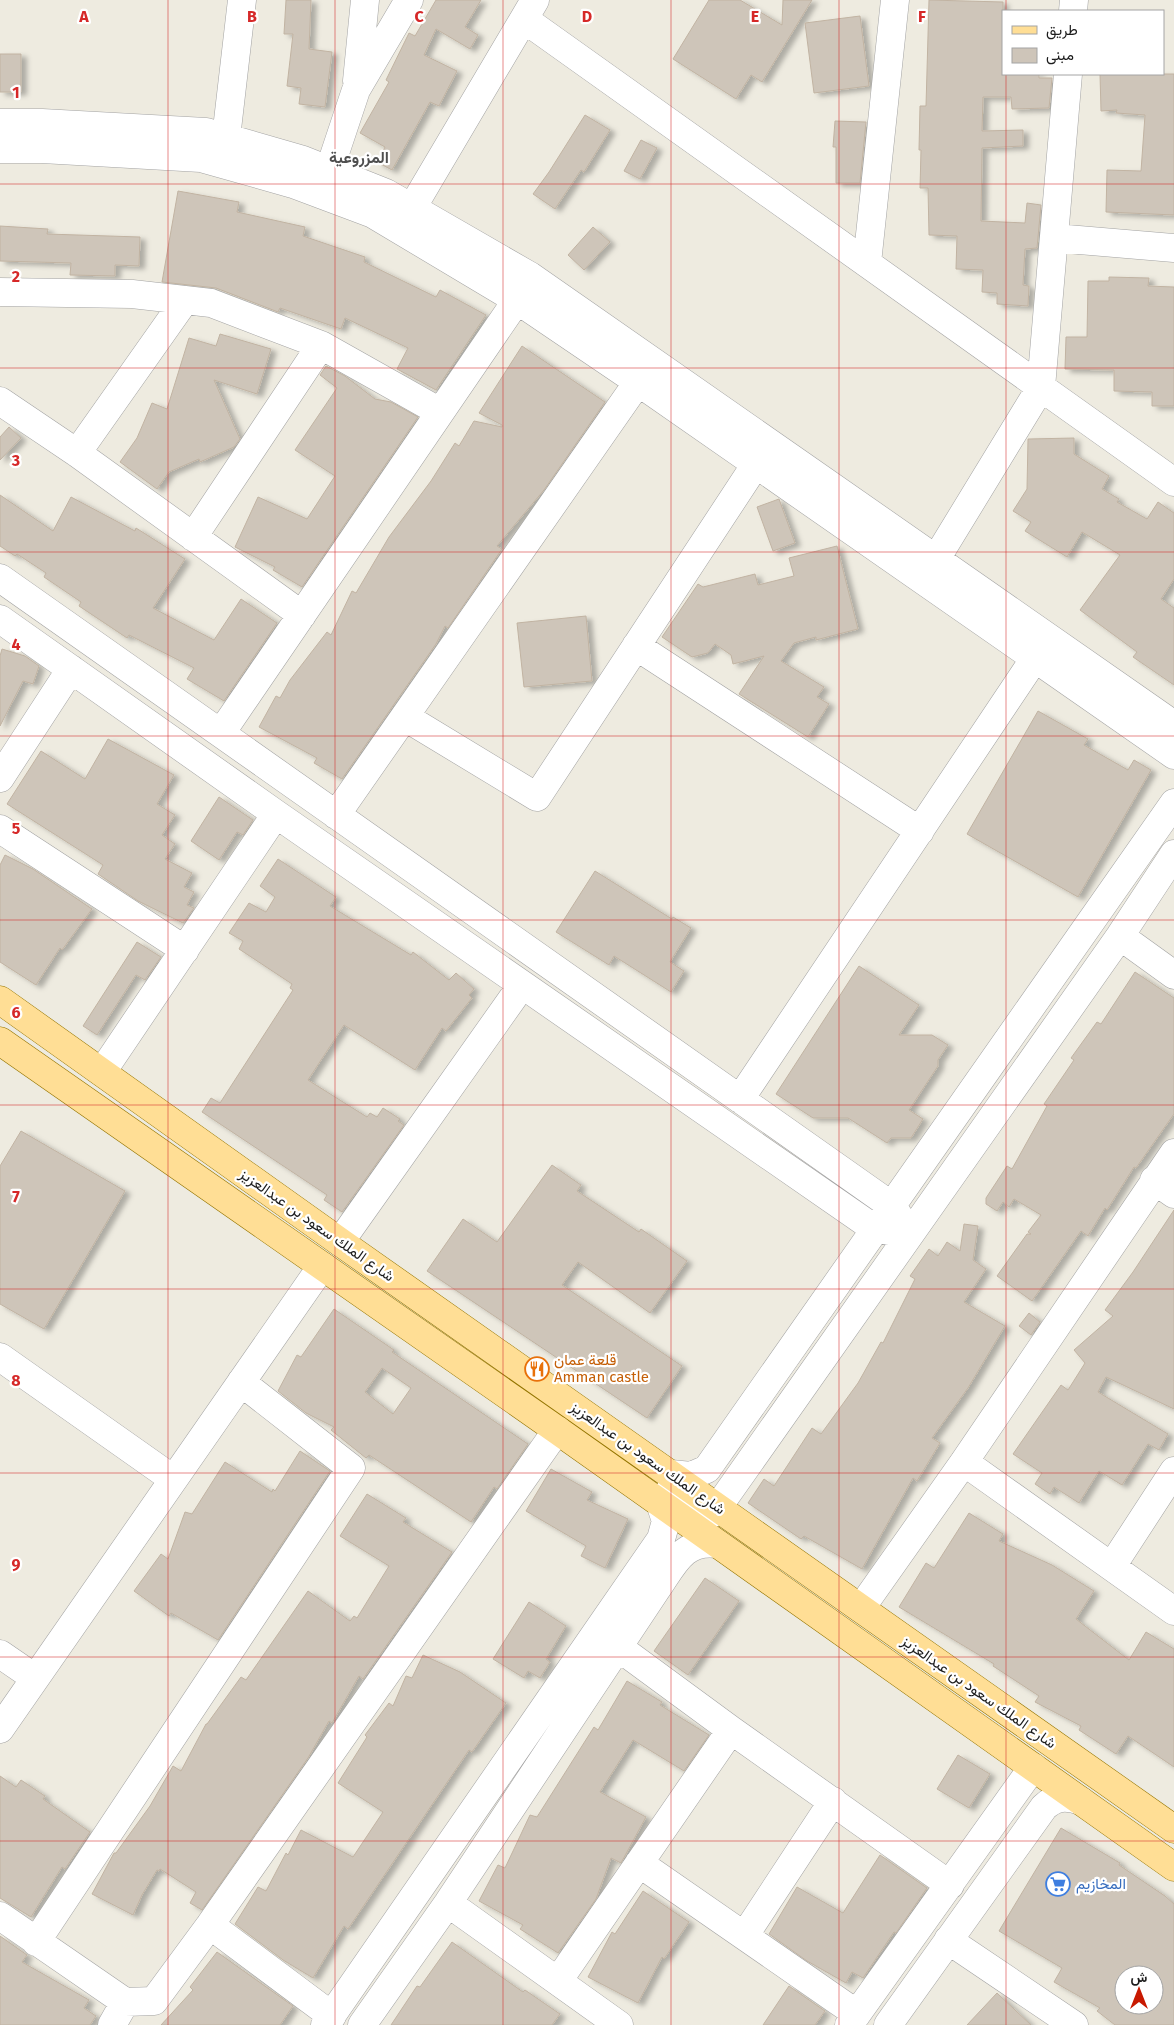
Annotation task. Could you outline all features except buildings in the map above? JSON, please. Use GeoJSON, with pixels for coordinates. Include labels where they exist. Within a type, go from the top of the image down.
{"type":"FeatureCollection","features":[{"type":"Feature","properties":{"kind":"main road","name":"شارع الملك سعود بن عبدالعزيز"},"geometry":{"type":"LineString","coordinates":[[0,1000],[1174,1830]]}},
{"type":"Feature","properties":{"kind":"main road"},"geometry":{"type":"LineString","coordinates":[[0,1014],[60,1042]]}},
{"type":"Feature","properties":{"kind":"main road","name":"شارع الملك سعود بن عبدالعزيز"},"geometry":{"type":"LineString","coordinates":[[0,1041],[582,1447],[1174,1868]]}},
{"type":"Feature","properties":{"kind":"main road"},"geometry":{"type":"LineString","coordinates":[[1033,1766],[1044,1758],[1050,1757],[1057,1760],[1129,1811],[1174,1830]]}},
{"type":"Feature","properties":{"kind":"street"},"geometry":{"type":"LineString","coordinates":[[226,138],[242,0]]}},
{"type":"Feature","properties":{"kind":"street"},"geometry":{"type":"LineString","coordinates":[[356,90],[365,0]]}},
{"type":"Feature","properties":{"kind":"street"},"geometry":{"type":"LineString","coordinates":[[329,171],[356,90],[409,0]]}},
{"type":"Feature","properties":{"kind":"street"},"geometry":{"type":"LineString","coordinates":[[867,263],[895,0]]}},
{"type":"Feature","properties":{"kind":"street"},"geometry":{"type":"LineString","coordinates":[[412,208],[529,10],[867,263],[1174,482]]}},
{"type":"Feature","properties":{"kind":"street"},"geometry":{"type":"LineString","coordinates":[[936,559],[1041,387],[1068,75]]}},
{"type":"Feature","properties":{"kind":"street"},"geometry":{"type":"LineString","coordinates":[[0,123],[42,123],[206,132],[302,160],[386,193],[530,276],[1174,725]]}},
{"type":"Feature","properties":{"kind":"street"},"geometry":{"type":"LineString","coordinates":[[0,149],[42,149],[201,158],[293,184],[373,214],[517,300],[1174,755]]}},
{"type":"Feature","properties":{"kind":"street"},"geometry":{"type":"LineString","coordinates":[[1055,238],[1174,248]]}},
{"type":"Feature","properties":{"kind":"street"},"geometry":{"type":"LineString","coordinates":[[0,292],[132,294],[211,303],[321,345],[440,412]]}},
{"type":"Feature","properties":{"kind":"street"},"geometry":{"type":"LineString","coordinates":[[77,453],[185,300]]}},
{"type":"Feature","properties":{"kind":"street"},"geometry":{"type":"LineString","coordinates":[[221,733],[517,300]]}},
{"type":"Feature","properties":{"kind":"street"},"geometry":{"type":"LineString","coordinates":[[193,537],[321,345]]}},
{"type":"Feature","properties":{"kind":"street"},"geometry":{"type":"LineString","coordinates":[[336,815],[638,382]]}},
{"type":"Feature","properties":{"kind":"street"},"geometry":{"type":"LineString","coordinates":[[0,401],[77,453],[302,615]]}},
{"type":"Feature","properties":{"kind":"street"},"geometry":{"type":"LineString","coordinates":[[405,717],[537,796],[756,464]]}},
{"type":"Feature","properties":{"kind":"street"},"geometry":{"type":"LineString","coordinates":[[0,578],[892,1206],[910,1233]]}},
{"type":"Feature","properties":{"kind":"street"},"geometry":{"type":"LineString","coordinates":[[0,619],[522,986],[875,1229],[910,1233]]}},
{"type":"Feature","properties":{"kind":"street"},"geometry":{"type":"LineString","coordinates":[[636,646],[920,830]]}},
{"type":"Feature","properties":{"kind":"street"},"geometry":{"type":"LineString","coordinates":[[740,1099],[1035,658]]}},
{"type":"Feature","properties":{"kind":"street"},"geometry":{"type":"LineString","coordinates":[[0,778],[71,669]]}},
{"type":"Feature","properties":{"kind":"street"},"geometry":{"type":"LineString","coordinates":[[671,1474],[691,1476],[707,1468],[1174,803]]}},
{"type":"Feature","properties":{"kind":"street"},"geometry":{"type":"LineString","coordinates":[[102,1072],[276,814]]}},
{"type":"Feature","properties":{"kind":"street"},"geometry":{"type":"LineString","coordinates":[[0,829],[185,950]]}},
{"type":"Feature","properties":{"kind":"street"},"geometry":{"type":"LineString","coordinates":[[582,1447],[629,1465],[700,1514],[711,1514],[718,1507],[1120,936],[1174,854]]}},
{"type":"Feature","properties":{"kind":"street"},"geometry":{"type":"LineString","coordinates":[[1120,936],[1174,975]]}},
{"type":"Feature","properties":{"kind":"street"},"geometry":{"type":"LineString","coordinates":[[340,1242],[522,986]]}},
{"type":"Feature","properties":{"kind":"street"},"geometry":{"type":"LineString","coordinates":[[861,1608],[964,1462],[1164,1187],[1174,1153]]}},
{"type":"Feature","properties":{"kind":"street"},"geometry":{"type":"LineString","coordinates":[[0,1729],[322,1266]]}},
{"type":"Feature","properties":{"kind":"street"},"geometry":{"type":"LineString","coordinates":[[0,1357],[173,1479]]}},
{"type":"Feature","properties":{"kind":"street"},"geometry":{"type":"LineString","coordinates":[[36,1942],[351,1468],[241,1382]]}},
{"type":"Feature","properties":{"kind":"street"},"geometry":{"type":"LineString","coordinates":[[0,1916],[36,1942],[118,2014],[154,2001],[210,1925],[557,1430]]}},
{"type":"Feature","properties":{"kind":"street"},"geometry":{"type":"LineString","coordinates":[[964,1462],[1174,1611]]}},
{"type":"Feature","properties":{"kind":"street"},"geometry":{"type":"LineString","coordinates":[[1112,1566],[1174,1471]]}},
{"type":"Feature","properties":{"kind":"street"},"geometry":{"type":"LineString","coordinates":[[362,2025],[448,1903],[618,1647],[646,1582],[664,1530],[666,1521],[660,1503]]}},
{"type":"Feature","properties":{"kind":"street"},"geometry":{"type":"LineString","coordinates":[[210,1925],[328,2020],[646,1582],[690,1547],[707,1543],[717,1544]]}},
{"type":"Feature","properties":{"kind":"street"},"geometry":{"type":"LineString","coordinates":[[618,1647],[731,1730],[950,1885]]}},
{"type":"Feature","properties":{"kind":"street"},"geometry":{"type":"LineString","coordinates":[[0,1654],[35,1678]]}},
{"type":"Feature","properties":{"kind":"street"},"geometry":{"type":"LineString","coordinates":[[558,1981],[731,1730]]}},
{"type":"Feature","properties":{"kind":"street"},"geometry":{"type":"LineString","coordinates":[[640,1863],[745,1934],[853,2019],[1033,1766]]}},
{"type":"Feature","properties":{"kind":"street"},"geometry":{"type":"LineString","coordinates":[[888,2025],[1044,1807],[1050,1801],[1059,1797],[1081,1801]]}},
{"type":"Feature","properties":{"kind":"street"},"geometry":{"type":"LineString","coordinates":[[745,1934],[833,1801]]}},
{"type":"Feature","properties":{"kind":"street"},"geometry":{"type":"LineString","coordinates":[[448,1903],[619,2025]]}},
{"type":"Feature","properties":{"kind":"street"},"geometry":{"type":"LineString","coordinates":[[948,1940],[1074,2025]]}},
{"type":"Feature","properties":{"kind":"place","name":"قلعة عمان Amman castle"},"geometry":{"type":"Point","coordinates":[537,1369]}},
{"type":"Feature","properties":{"kind":"place","name":"المخازيم"},"geometry":{"type":"Point","coordinates":[1058,1884]}},
{"type":"Feature","properties":{"kind":"district","name":"المزروعية"},"geometry":{"type":"Point","coordinates":[359,157]}}]}
